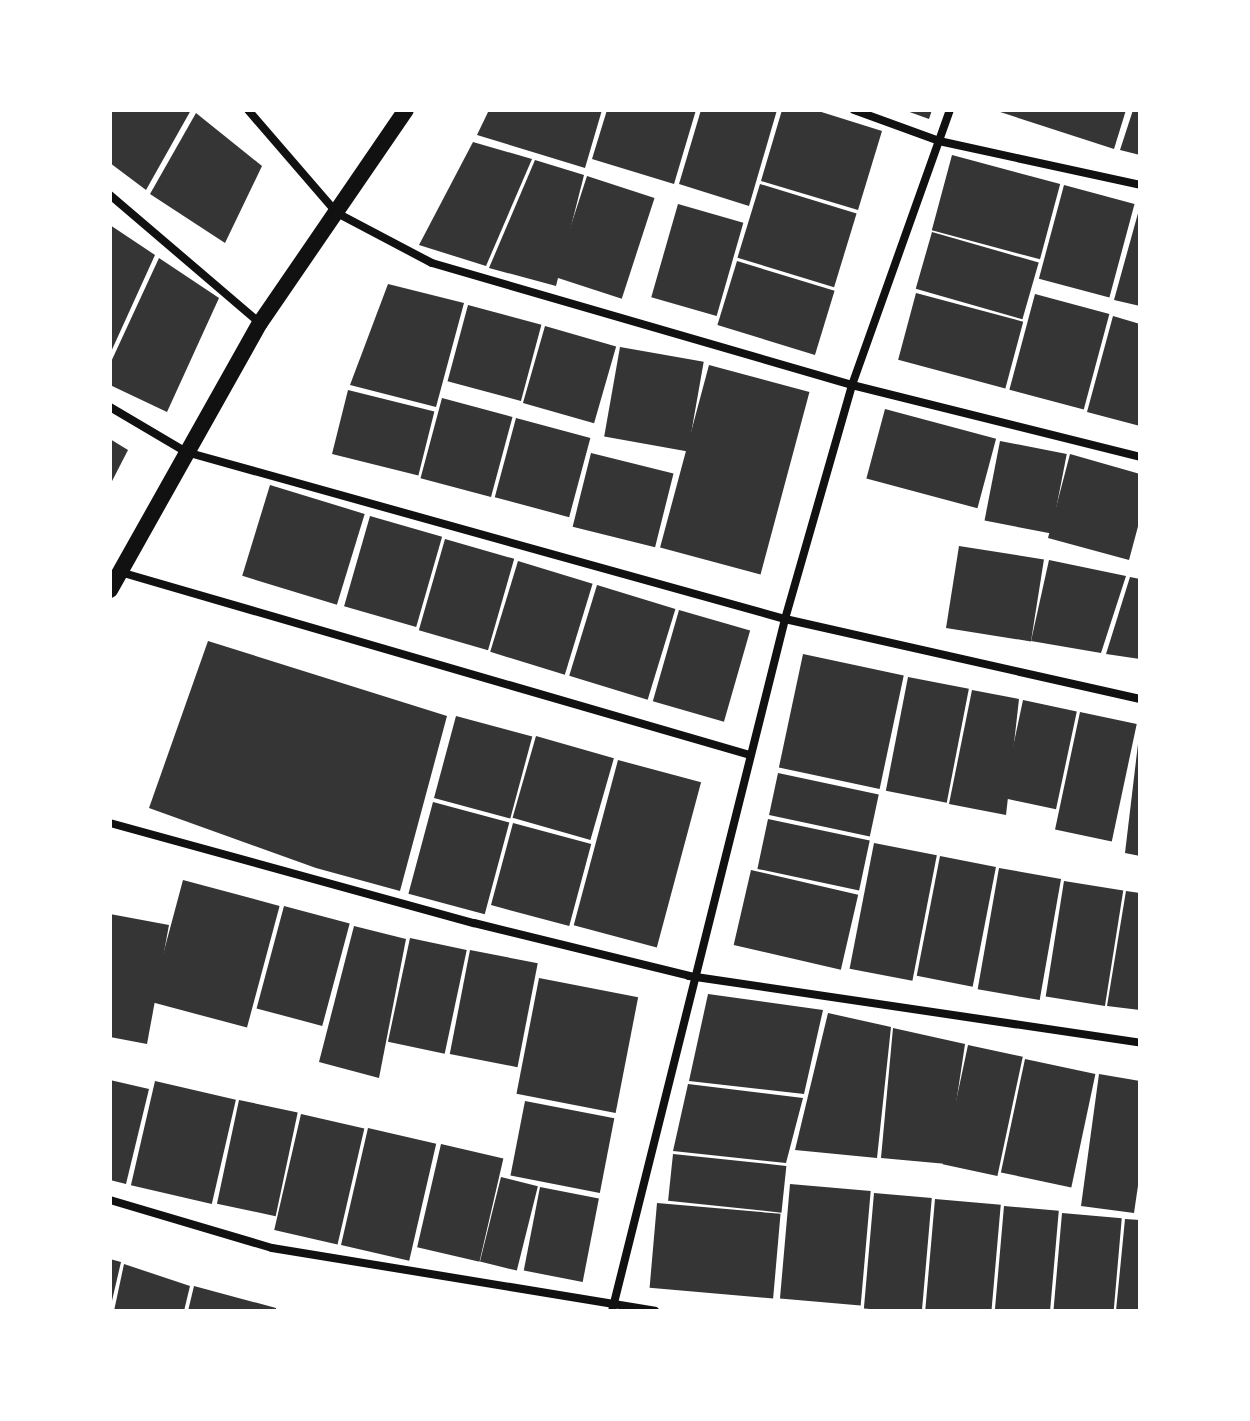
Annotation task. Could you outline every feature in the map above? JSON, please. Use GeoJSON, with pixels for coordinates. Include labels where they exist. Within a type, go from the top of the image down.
{"type":"FeatureCollection","features":[{"type":"Feature","properties":{"kind":"main road"},"geometry":{"type":"LineString","coordinates":[[110,590],[260,323],[406,110]]}},
{"type":"Feature","properties":{"kind":"street"},"geometry":{"type":"LineString","coordinates":[[248,110],[337,213],[432,263],[852,385],[1140,457]]}},
{"type":"Feature","properties":{"kind":"street"},"geometry":{"type":"LineString","coordinates":[[854,110],[939,141],[1140,185]]}},
{"type":"Feature","properties":{"kind":"street"},"geometry":{"type":"LineString","coordinates":[[612,1308],[785,619],[852,385],[950,110]]}},
{"type":"Feature","properties":{"kind":"street"},"geometry":{"type":"LineString","coordinates":[[110,195],[260,323]]}},
{"type":"Feature","properties":{"kind":"street"},"geometry":{"type":"LineString","coordinates":[[110,407],[186,452],[785,619],[1140,699]]}},
{"type":"Feature","properties":{"kind":"street"},"geometry":{"type":"LineString","coordinates":[[120,572],[750,755]]}},
{"type":"Feature","properties":{"kind":"street"},"geometry":{"type":"LineString","coordinates":[[110,823],[474,923],[694,977],[1140,1043]]}},
{"type":"Feature","properties":{"kind":"street"},"geometry":{"type":"LineString","coordinates":[[110,1200],[272,1248],[612,1308],[655,1311]]}},
{"type":"Feature","properties":{"kind":"building"},"geometry":{"type":"Polygon","coordinates":[[[110,110],[191,110],[146,190],[110,163],[110,110]]]}},
{"type":"Feature","properties":{"kind":"building"},"geometry":{"type":"Polygon","coordinates":[[[489,110],[602,110],[585,168],[477,135],[489,110]]]}},
{"type":"Feature","properties":{"kind":"building"},"geometry":{"type":"Polygon","coordinates":[[[607,110],[696,110],[674,184],[592,159],[607,110]]]}},
{"type":"Feature","properties":{"kind":"building"},"geometry":{"type":"Polygon","coordinates":[[[701,110],[777,110],[749,206],[679,184],[701,110]]]}},
{"type":"Feature","properties":{"kind":"building"},"geometry":{"type":"Polygon","coordinates":[[[782,110],[815,110],[882,131],[858,210],[761,181],[782,110]]]}},
{"type":"Feature","properties":{"kind":"building"},"geometry":{"type":"Polygon","coordinates":[[[904,110],[932,110],[929,119],[904,110]]]}},
{"type":"Feature","properties":{"kind":"building"},"geometry":{"type":"Polygon","coordinates":[[[994,110],[1126,110],[1114,149],[994,110]]]}},
{"type":"Feature","properties":{"kind":"building"},"geometry":{"type":"Polygon","coordinates":[[[1133,110],[1140,110],[1140,155],[1120,150],[1133,110]]]}},
{"type":"Feature","properties":{"kind":"building"},"geometry":{"type":"Polygon","coordinates":[[[196,113],[262,166],[225,243],[150,194],[196,113]]]}},
{"type":"Feature","properties":{"kind":"building"},"geometry":{"type":"Polygon","coordinates":[[[473,142],[532,159],[486,266],[419,245],[473,142]]]}},
{"type":"Feature","properties":{"kind":"building"},"geometry":{"type":"Polygon","coordinates":[[[952,155],[1060,184],[1040,259],[932,230],[952,155]]]}},
{"type":"Feature","properties":{"kind":"building"},"geometry":{"type":"Polygon","coordinates":[[[535,160],[584,175],[556,286],[489,268],[535,160]]]}},
{"type":"Feature","properties":{"kind":"building"},"geometry":{"type":"Polygon","coordinates":[[[587,176],[655,198],[622,299],[554,277],[587,176]]]}},
{"type":"Feature","properties":{"kind":"building"},"geometry":{"type":"Polygon","coordinates":[[[760,184],[857,214],[834,287],[737,258],[760,184]]]}},
{"type":"Feature","properties":{"kind":"building"},"geometry":{"type":"Polygon","coordinates":[[[1064,185],[1135,204],[1109,298],[1039,279],[1064,185]]]}},
{"type":"Feature","properties":{"kind":"building"},"geometry":{"type":"Polygon","coordinates":[[[678,204],[743,223],[717,316],[651,297],[678,204]]]}},
{"type":"Feature","properties":{"kind":"building"},"geometry":{"type":"Polygon","coordinates":[[[1140,206],[1140,306],[1114,300],[1140,206]]]}},
{"type":"Feature","properties":{"kind":"building"},"geometry":{"type":"Polygon","coordinates":[[[110,225],[155,255],[110,354],[110,225]]]}},
{"type":"Feature","properties":{"kind":"building"},"geometry":{"type":"Polygon","coordinates":[[[932,232],[1039,263],[1022,319],[916,289],[932,232]]]}},
{"type":"Feature","properties":{"kind":"building"},"geometry":{"type":"Polygon","coordinates":[[[159,258],[219,298],[167,412],[110,385],[110,364],[159,258]]]}},
{"type":"Feature","properties":{"kind":"building"},"geometry":{"type":"Polygon","coordinates":[[[737,261],[835,291],[815,355],[717,325],[737,261]]]}},
{"type":"Feature","properties":{"kind":"building"},"geometry":{"type":"Polygon","coordinates":[[[388,284],[464,303],[436,407],[350,385],[388,284]]]}},
{"type":"Feature","properties":{"kind":"building"},"geometry":{"type":"Polygon","coordinates":[[[916,293],[1023,322],[1005,388],[898,360],[916,293]]]}},
{"type":"Feature","properties":{"kind":"building"},"geometry":{"type":"Polygon","coordinates":[[[1035,294],[1109,314],[1084,410],[1009,390],[1035,294]]]}},
{"type":"Feature","properties":{"kind":"building"},"geometry":{"type":"Polygon","coordinates":[[[468,305],[541,325],[521,401],[448,381],[468,305]]]}},
{"type":"Feature","properties":{"kind":"building"},"geometry":{"type":"Polygon","coordinates":[[[1113,316],[1140,324],[1140,426],[1087,412],[1113,316]]]}},
{"type":"Feature","properties":{"kind":"building"},"geometry":{"type":"Polygon","coordinates":[[[545,326],[616,346],[594,423],[523,403],[545,326]]]}},
{"type":"Feature","properties":{"kind":"building"},"geometry":{"type":"Polygon","coordinates":[[[620,347],[704,362],[688,451],[604,437],[620,347]]]}},
{"type":"Feature","properties":{"kind":"building"},"geometry":{"type":"Polygon","coordinates":[[[709,365],[809,392],[761,574],[660,548],[709,365]]]}},
{"type":"Feature","properties":{"kind":"building"},"geometry":{"type":"Polygon","coordinates":[[[348,390],[434,412],[418,476],[332,454],[348,390]]]}},
{"type":"Feature","properties":{"kind":"building"},"geometry":{"type":"Polygon","coordinates":[[[442,398],[513,417],[491,497],[421,478],[442,398]]]}},
{"type":"Feature","properties":{"kind":"building"},"geometry":{"type":"Polygon","coordinates":[[[885,409],[996,439],[977,508],[866,479],[885,409]]]}},
{"type":"Feature","properties":{"kind":"building"},"geometry":{"type":"Polygon","coordinates":[[[516,418],[590,438],[569,517],[495,497],[516,418]]]}},
{"type":"Feature","properties":{"kind":"building"},"geometry":{"type":"Polygon","coordinates":[[[110,439],[128,450],[110,485],[110,439]]]}},
{"type":"Feature","properties":{"kind":"building"},"geometry":{"type":"Polygon","coordinates":[[[1000,441],[1067,454],[1051,533],[985,521],[1000,441]]]}},
{"type":"Feature","properties":{"kind":"building"},"geometry":{"type":"Polygon","coordinates":[[[591,453],[673,474],[655,547],[573,527],[591,453]]]}},
{"type":"Feature","properties":{"kind":"building"},"geometry":{"type":"Polygon","coordinates":[[[1070,454],[1140,474],[1140,519],[1129,560],[1048,538],[1070,454]]]}},
{"type":"Feature","properties":{"kind":"building"},"geometry":{"type":"Polygon","coordinates":[[[270,485],[365,514],[337,605],[242,576],[270,485]]]}},
{"type":"Feature","properties":{"kind":"building"},"geometry":{"type":"Polygon","coordinates":[[[370,516],[442,537],[416,627],[344,606],[370,516]]]}},
{"type":"Feature","properties":{"kind":"building"},"geometry":{"type":"Polygon","coordinates":[[[445,539],[514,559],[488,650],[419,630],[445,539]]]}},
{"type":"Feature","properties":{"kind":"building"},"geometry":{"type":"Polygon","coordinates":[[[959,546],[1044,559],[1031,641],[946,628],[959,546]]]}},
{"type":"Feature","properties":{"kind":"building"},"geometry":{"type":"Polygon","coordinates":[[[1049,560],[1126,576],[1101,653],[1031,641],[1049,560]]]}},
{"type":"Feature","properties":{"kind":"building"},"geometry":{"type":"Polygon","coordinates":[[[518,561],[593,584],[565,675],[490,652],[518,561]]]}},
{"type":"Feature","properties":{"kind":"building"},"geometry":{"type":"Polygon","coordinates":[[[1130,577],[1140,579],[1140,659],[1106,654],[1130,577]]]}},
{"type":"Feature","properties":{"kind":"building"},"geometry":{"type":"Polygon","coordinates":[[[597,585],[675,609],[648,700],[569,676],[597,585]]]}},
{"type":"Feature","properties":{"kind":"building"},"geometry":{"type":"Polygon","coordinates":[[[679,610],[750,630],[724,722],[653,701],[679,610]]]}},
{"type":"Feature","properties":{"kind":"building"},"geometry":{"type":"Polygon","coordinates":[[[208,641],[447,716],[400,891],[316,868],[149,808],[208,641]]]}},
{"type":"Feature","properties":{"kind":"building"},"geometry":{"type":"Polygon","coordinates":[[[803,654],[904,675],[880,789],[779,767],[803,654]]]}},
{"type":"Feature","properties":{"kind":"building"},"geometry":{"type":"Polygon","coordinates":[[[908,677],[969,689],[947,803],[886,791],[908,677]]]}},
{"type":"Feature","properties":{"kind":"building"},"geometry":{"type":"Polygon","coordinates":[[[972,690],[1019,699],[1006,815],[949,804],[972,690]]]}},
{"type":"Feature","properties":{"kind":"building"},"geometry":{"type":"Polygon","coordinates":[[[1023,700],[1077,711],[1056,809],[1002,798],[1023,700]]]}},
{"type":"Feature","properties":{"kind":"building"},"geometry":{"type":"Polygon","coordinates":[[[1080,712],[1137,724],[1112,841],[1055,829],[1080,712]]]}},
{"type":"Feature","properties":{"kind":"building"},"geometry":{"type":"Polygon","coordinates":[[[456,716],[532,736],[510,819],[434,798],[456,716]]]}},
{"type":"Feature","properties":{"kind":"building"},"geometry":{"type":"Polygon","coordinates":[[[536,736],[614,758],[590,840],[513,818],[536,736]]]}},
{"type":"Feature","properties":{"kind":"building"},"geometry":{"type":"Polygon","coordinates":[[[1140,744],[1140,856],[1125,853],[1140,744]]]}},
{"type":"Feature","properties":{"kind":"building"},"geometry":{"type":"Polygon","coordinates":[[[618,760],[701,782],[657,947],[574,925],[618,760]]]}},
{"type":"Feature","properties":{"kind":"building"},"geometry":{"type":"Polygon","coordinates":[[[778,773],[879,794],[870,836],[769,815],[778,773]]]}},
{"type":"Feature","properties":{"kind":"building"},"geometry":{"type":"Polygon","coordinates":[[[433,802],[509,822],[485,914],[408,894],[433,802]]]}},
{"type":"Feature","properties":{"kind":"building"},"geometry":{"type":"Polygon","coordinates":[[[768,819],[870,841],[859,891],[757,869],[768,819]]]}},
{"type":"Feature","properties":{"kind":"building"},"geometry":{"type":"Polygon","coordinates":[[[513,823],[591,844],[569,926],[491,905],[513,823]]]}},
{"type":"Feature","properties":{"kind":"building"},"geometry":{"type":"Polygon","coordinates":[[[874,843],[937,855],[912,981],[850,969],[874,843]]]}},
{"type":"Feature","properties":{"kind":"building"},"geometry":{"type":"Polygon","coordinates":[[[940,856],[996,867],[973,987],[917,976],[940,856]]]}},
{"type":"Feature","properties":{"kind":"building"},"geometry":{"type":"Polygon","coordinates":[[[999,868],[1061,879],[1040,1000],[978,989],[999,868]]]}},
{"type":"Feature","properties":{"kind":"building"},"geometry":{"type":"Polygon","coordinates":[[[751,870],[858,895],[841,970],[734,945],[751,870]]]}},
{"type":"Feature","properties":{"kind":"building"},"geometry":{"type":"Polygon","coordinates":[[[183,880],[280,906],[247,1028],[150,1002],[183,880]]]}},
{"type":"Feature","properties":{"kind":"building"},"geometry":{"type":"Polygon","coordinates":[[[1064,881],[1123,890],[1105,1006],[1046,997],[1064,881]]]}},
{"type":"Feature","properties":{"kind":"building"},"geometry":{"type":"Polygon","coordinates":[[[1126,891],[1140,893],[1140,1010],[1107,1006],[1126,891]]]}},
{"type":"Feature","properties":{"kind":"building"},"geometry":{"type":"Polygon","coordinates":[[[284,906],[350,924],[322,1026],[257,1008],[284,906]]]}},
{"type":"Feature","properties":{"kind":"building"},"geometry":{"type":"Polygon","coordinates":[[[110,914],[169,925],[147,1044],[110,1037],[110,914]]]}},
{"type":"Feature","properties":{"kind":"building"},"geometry":{"type":"Polygon","coordinates":[[[354,926],[406,939],[379,1078],[319,1062],[354,926]]]}},
{"type":"Feature","properties":{"kind":"building"},"geometry":{"type":"Polygon","coordinates":[[[410,938],[467,950],[445,1054],[388,1042],[410,938]]]}},
{"type":"Feature","properties":{"kind":"building"},"geometry":{"type":"Polygon","coordinates":[[[470,950],[538,963],[518,1067],[450,1054],[470,950]]]}},
{"type":"Feature","properties":{"kind":"building"},"geometry":{"type":"Polygon","coordinates":[[[539,978],[638,997],[616,1113],[516,1094],[539,978]]]}},
{"type":"Feature","properties":{"kind":"building"},"geometry":{"type":"Polygon","coordinates":[[[708,994],[823,1010],[804,1094],[689,1081],[708,994]]]}},
{"type":"Feature","properties":{"kind":"building"},"geometry":{"type":"Polygon","coordinates":[[[828,1013],[891,1027],[877,1158],[795,1150],[828,1013]]]}},
{"type":"Feature","properties":{"kind":"building"},"geometry":{"type":"Polygon","coordinates":[[[893,1028],[965,1044],[947,1164],[881,1158],[893,1028]]]}},
{"type":"Feature","properties":{"kind":"building"},"geometry":{"type":"Polygon","coordinates":[[[968,1045],[1023,1057],[997,1176],[943,1164],[968,1045]]]}},
{"type":"Feature","properties":{"kind":"building"},"geometry":{"type":"Polygon","coordinates":[[[1025,1059],[1095,1074],[1071,1187],[1001,1172],[1025,1059]]]}},
{"type":"Feature","properties":{"kind":"building"},"geometry":{"type":"Polygon","coordinates":[[[1099,1074],[1140,1081],[1140,1172],[1134,1213],[1081,1206],[1099,1074]]]}},
{"type":"Feature","properties":{"kind":"building"},"geometry":{"type":"Polygon","coordinates":[[[110,1080],[149,1089],[126,1184],[110,1180],[110,1080]]]}},
{"type":"Feature","properties":{"kind":"building"},"geometry":{"type":"Polygon","coordinates":[[[155,1081],[236,1100],[212,1204],[131,1185],[155,1081]]]}},
{"type":"Feature","properties":{"kind":"building"},"geometry":{"type":"Polygon","coordinates":[[[688,1084],[803,1098],[786,1163],[673,1151],[688,1084]]]}},
{"type":"Feature","properties":{"kind":"building"},"geometry":{"type":"Polygon","coordinates":[[[239,1100],[298,1112],[276,1216],[217,1204],[239,1100]]]}},
{"type":"Feature","properties":{"kind":"building"},"geometry":{"type":"Polygon","coordinates":[[[525,1101],[614,1118],[600,1193],[510,1176],[525,1101]]]}},
{"type":"Feature","properties":{"kind":"building"},"geometry":{"type":"Polygon","coordinates":[[[301,1114],[364,1129],[338,1245],[274,1230],[301,1114]]]}},
{"type":"Feature","properties":{"kind":"building"},"geometry":{"type":"Polygon","coordinates":[[[368,1128],[436,1144],[409,1261],[341,1245],[368,1128]]]}},
{"type":"Feature","properties":{"kind":"building"},"geometry":{"type":"Polygon","coordinates":[[[441,1144],[503,1158],[480,1262],[417,1247],[441,1144]]]}},
{"type":"Feature","properties":{"kind":"building"},"geometry":{"type":"Polygon","coordinates":[[[673,1154],[786,1166],[781,1213],[668,1201],[673,1154]]]}},
{"type":"Feature","properties":{"kind":"building"},"geometry":{"type":"Polygon","coordinates":[[[501,1177],[538,1186],[517,1271],[480,1261],[501,1177]]]}},
{"type":"Feature","properties":{"kind":"building"},"geometry":{"type":"Polygon","coordinates":[[[790,1184],[871,1191],[861,1306],[780,1299],[790,1184]]]}},
{"type":"Feature","properties":{"kind":"building"},"geometry":{"type":"Polygon","coordinates":[[[540,1187],[599,1198],[583,1282],[524,1270],[540,1187]]]}},
{"type":"Feature","properties":{"kind":"building"},"geometry":{"type":"Polygon","coordinates":[[[874,1193],[932,1198],[922,1311],[864,1309],[874,1193]]]}},
{"type":"Feature","properties":{"kind":"building"},"geometry":{"type":"Polygon","coordinates":[[[935,1199],[1001,1205],[991,1311],[925,1311],[935,1199]]]}},
{"type":"Feature","properties":{"kind":"building"},"geometry":{"type":"Polygon","coordinates":[[[657,1203],[781,1214],[773,1298],[650,1288],[657,1203]]]}},
{"type":"Feature","properties":{"kind":"building"},"geometry":{"type":"Polygon","coordinates":[[[1004,1206],[1059,1211],[1050,1311],[995,1311],[1004,1206]]]}},
{"type":"Feature","properties":{"kind":"building"},"geometry":{"type":"Polygon","coordinates":[[[1062,1213],[1122,1218],[1114,1311],[1053,1311],[1062,1213]]]}},
{"type":"Feature","properties":{"kind":"building"},"geometry":{"type":"Polygon","coordinates":[[[1125,1219],[1140,1220],[1140,1311],[1116,1311],[1125,1219]]]}},
{"type":"Feature","properties":{"kind":"building"},"geometry":{"type":"Polygon","coordinates":[[[110,1259],[121,1262],[111,1305],[110,1304],[110,1259]]]}},
{"type":"Feature","properties":{"kind":"building"},"geometry":{"type":"Polygon","coordinates":[[[124,1264],[190,1286],[184,1311],[114,1311],[124,1264]]]}},
{"type":"Feature","properties":{"kind":"building"},"geometry":{"type":"Polygon","coordinates":[[[194,1286],[276,1308],[276,1311],[188,1311],[194,1286]]]}}]}
